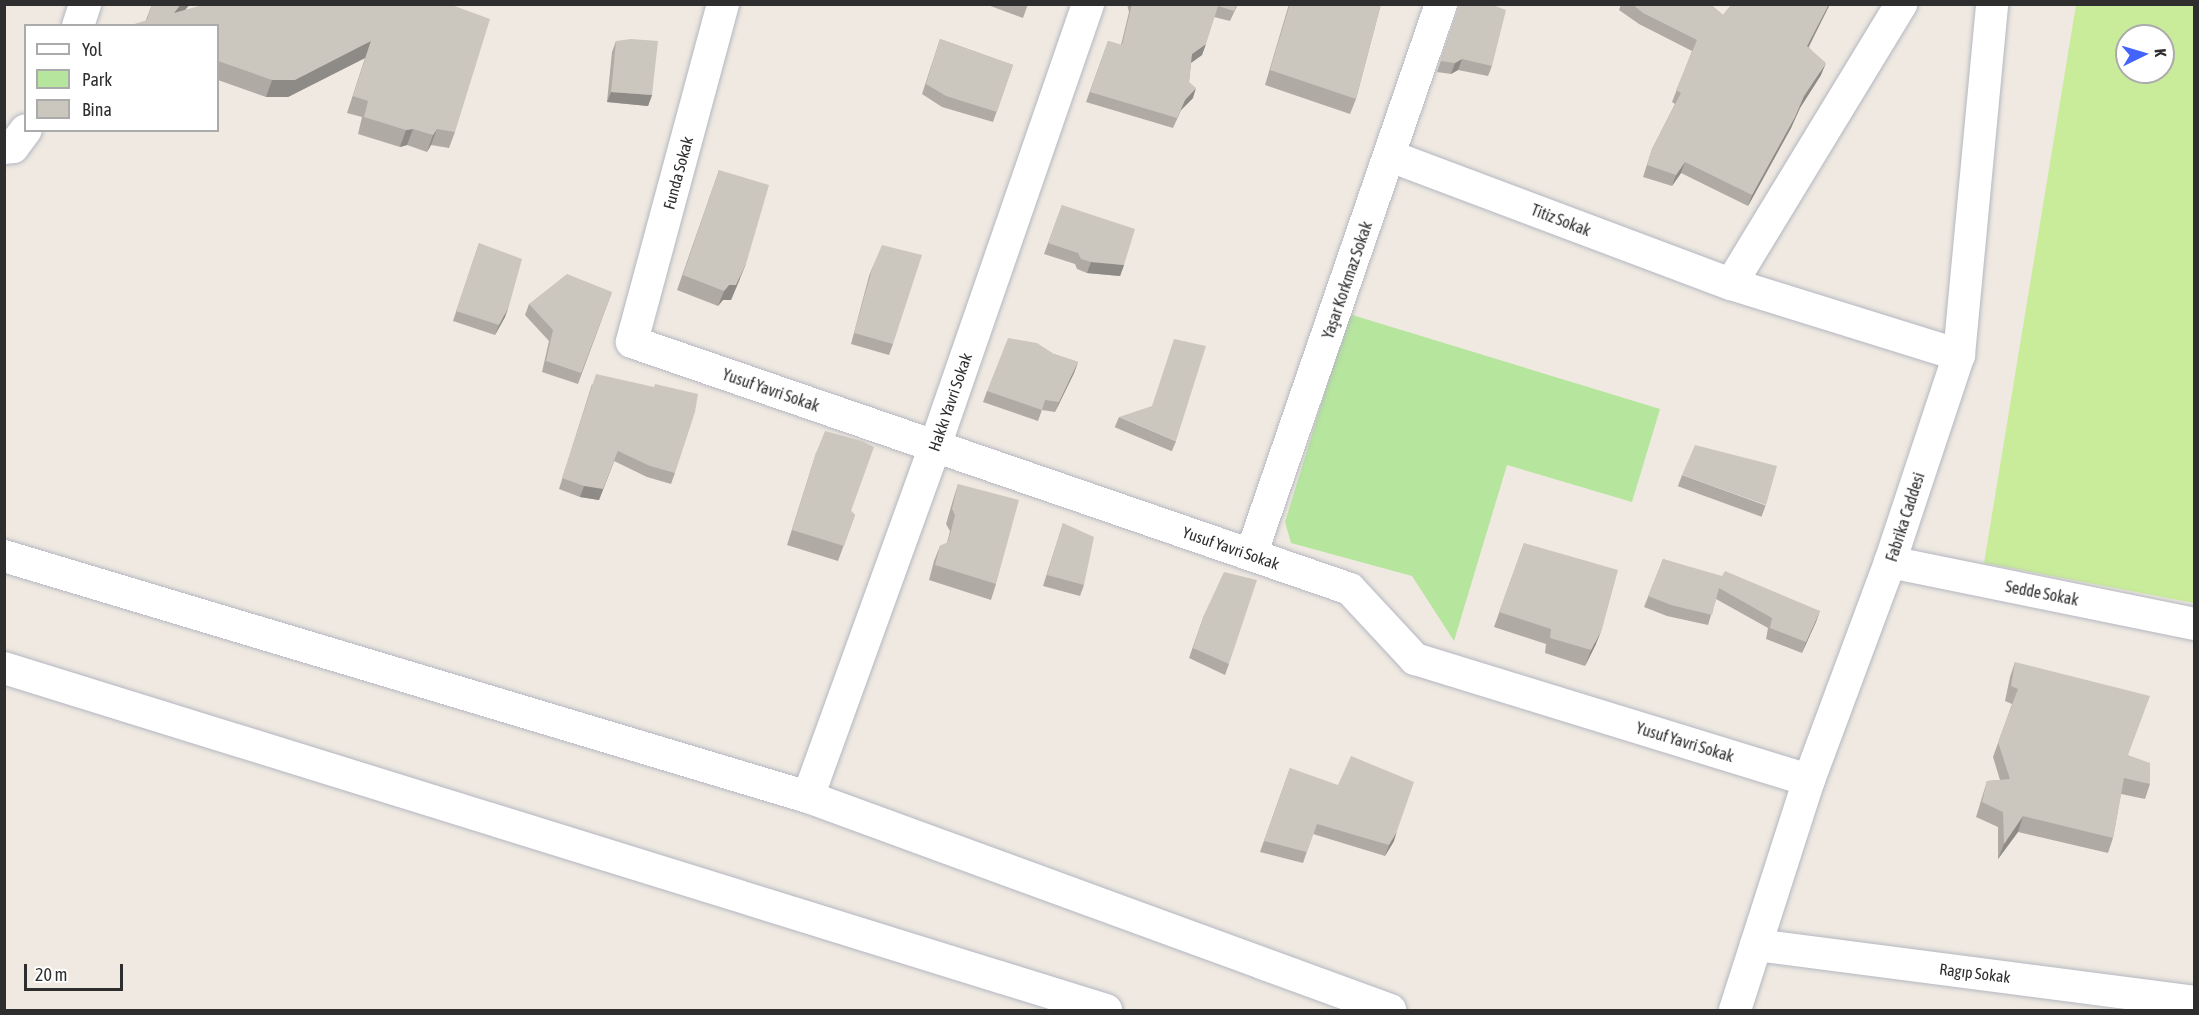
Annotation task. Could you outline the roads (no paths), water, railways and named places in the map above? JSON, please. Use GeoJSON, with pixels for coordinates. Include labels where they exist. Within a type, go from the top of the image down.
{"type":"FeatureCollection","features":[{"type":"Feature","properties":{"kind":"street"},"geometry":{"type":"LineString","coordinates":[[79,24],[85,4]]}},
{"type":"Feature","properties":{"kind":"street","name":"Funda Sokak"},"geometry":{"type":"LineString","coordinates":[[632,342],[723,4]]}},
{"type":"Feature","properties":{"kind":"street","name":"Hakkı Yavri Sokak"},"geometry":{"type":"LineString","coordinates":[[808,797],[934,446],[1088,4]]}},
{"type":"Feature","properties":{"kind":"street","name":"Yaşar Korkmaz Sokak"},"geometry":{"type":"LineString","coordinates":[[1251,555],[1441,4]]}},
{"type":"Feature","properties":{"kind":"street"},"geometry":{"type":"LineString","coordinates":[[1731,284],[1901,4]]}},
{"type":"Feature","properties":{"kind":"street","name":"Fabrika Caddesi"},"geometry":{"type":"LineString","coordinates":[[1735,1011],[1809,780],[1890,562],[1959,355],[1992,4]]}},
{"type":"Feature","properties":{"kind":"street"},"geometry":{"type":"LineString","coordinates":[[4,148],[13,147],[24,132]]}},
{"type":"Feature","properties":{"kind":"street","name":"Titiz Sokak"},"geometry":{"type":"LineString","coordinates":[[1390,156],[1731,284],[1959,355]]}},
{"type":"Feature","properties":{"kind":"street","name":"Yusuf Yavri Sokak"},"geometry":{"type":"LineString","coordinates":[[632,342],[1350,589],[1415,659],[1809,780]]}},
{"type":"Feature","properties":{"kind":"street"},"geometry":{"type":"LineString","coordinates":[[4,556],[808,797],[1390,1011]]}},
{"type":"Feature","properties":{"kind":"street","name":"Sedde Sokak"},"geometry":{"type":"LineString","coordinates":[[1890,562],[2194,624]]}},
{"type":"Feature","properties":{"kind":"street"},"geometry":{"type":"LineString","coordinates":[[4,668],[1106,1011]]}},
{"type":"Feature","properties":{"kind":"street","name":"Ragıp Sokak"},"geometry":{"type":"LineString","coordinates":[[1756,945],[2194,1002]]}}]}
